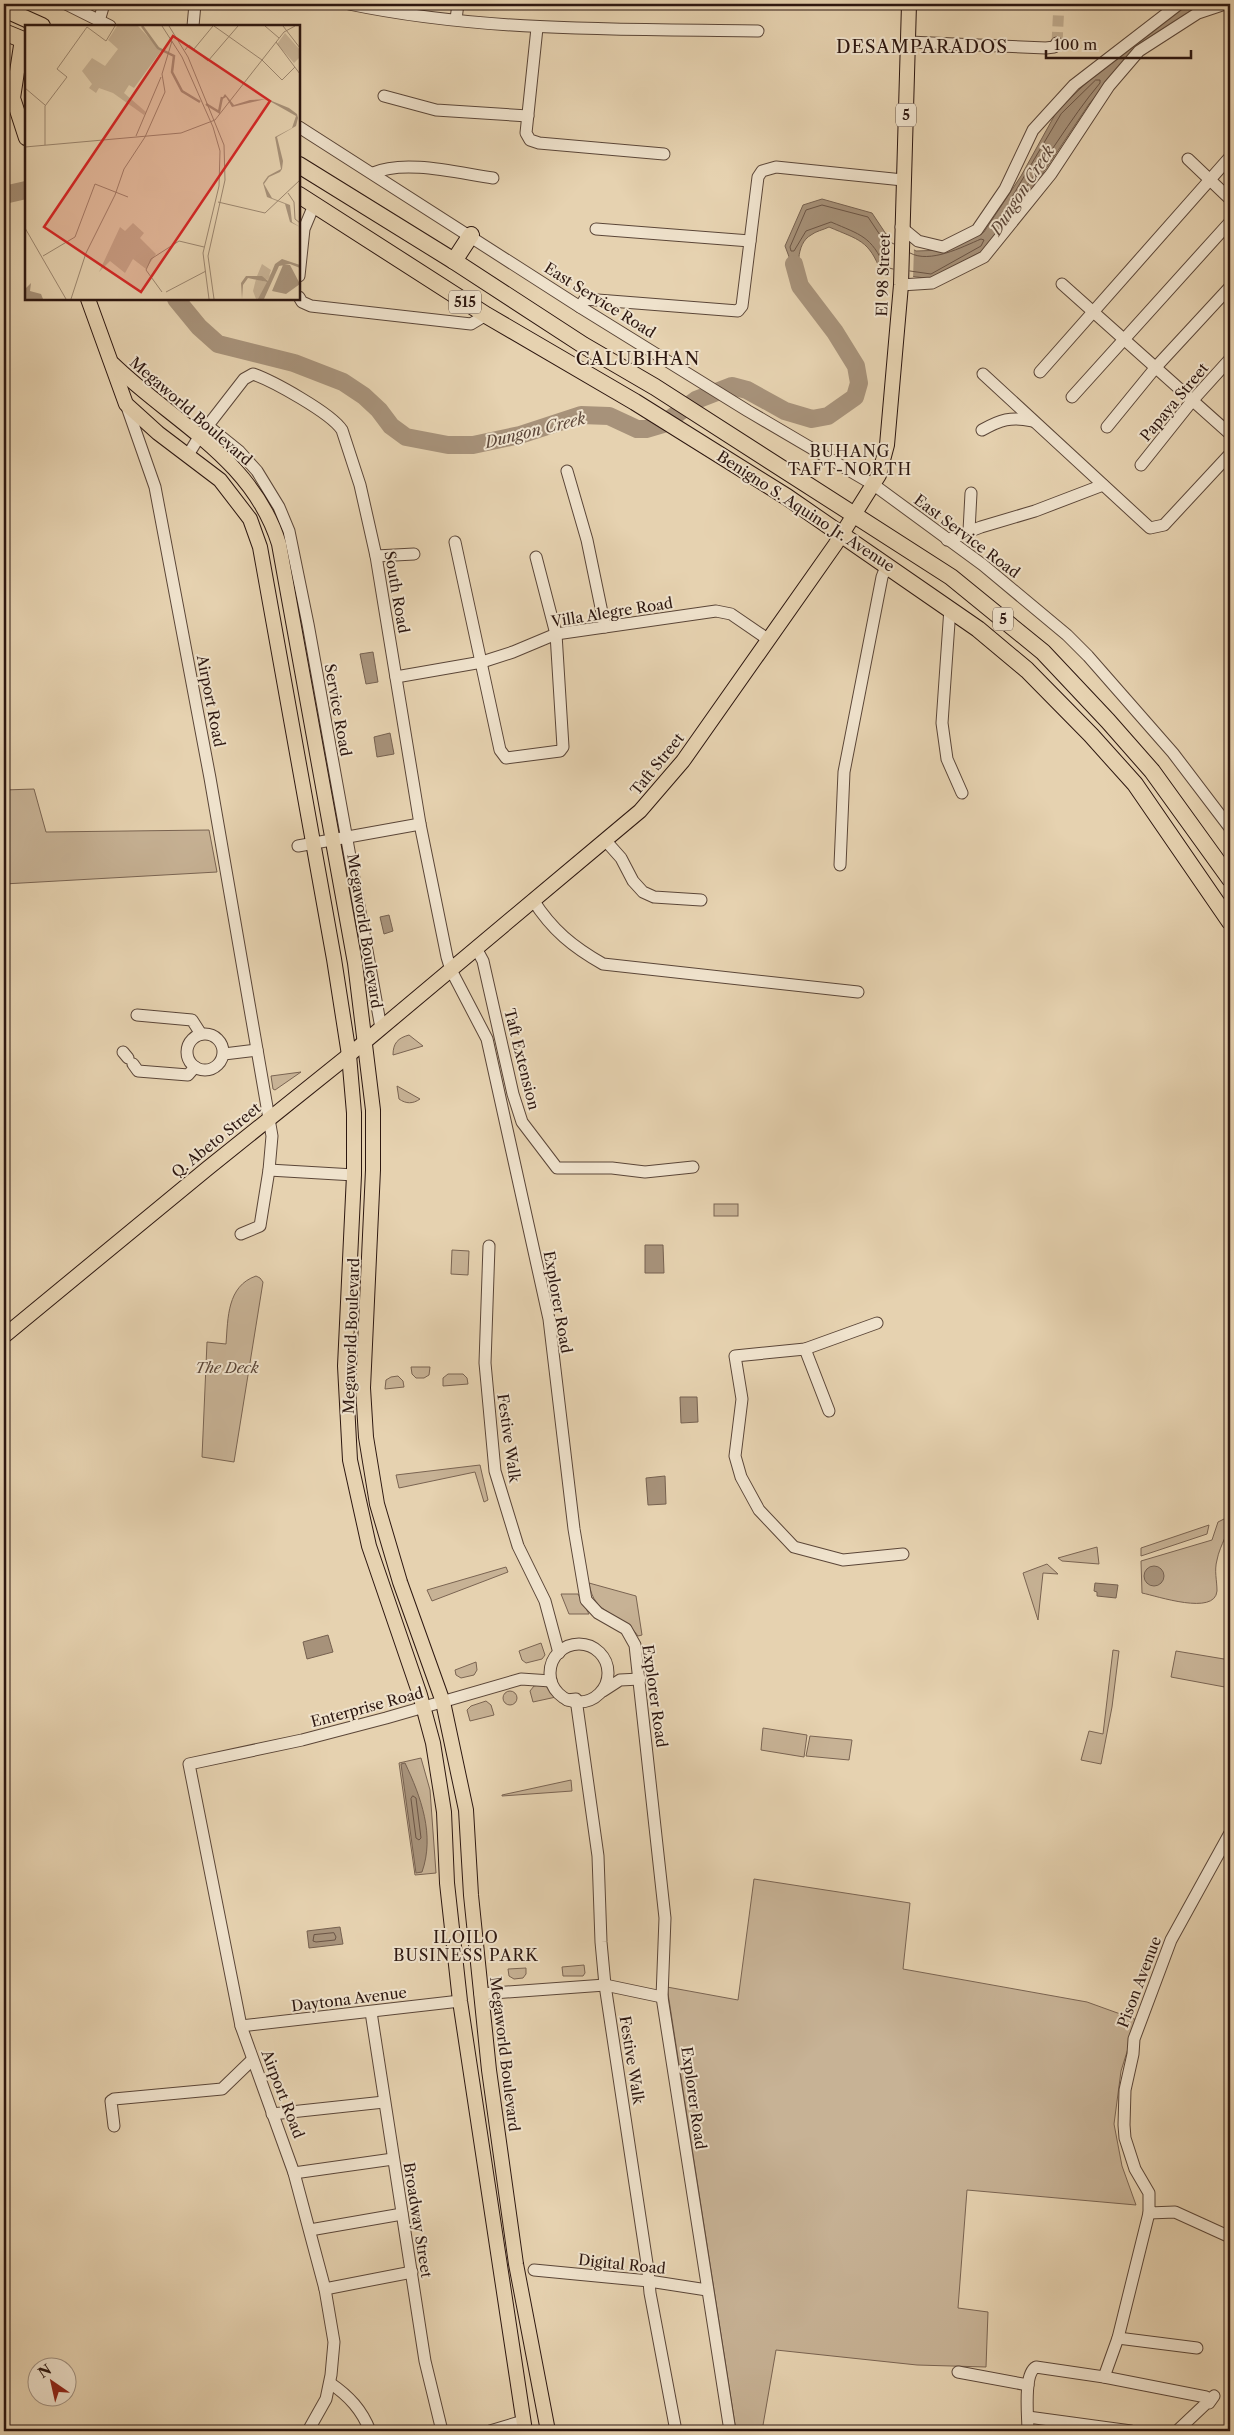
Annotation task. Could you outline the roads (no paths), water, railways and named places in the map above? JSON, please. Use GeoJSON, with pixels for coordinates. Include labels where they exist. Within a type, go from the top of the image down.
{"type":"FeatureCollection","features":[{"type":"Feature","properties":{"kind":"highway"},"geometry":{"type":"LineString","coordinates":[[4,9],[40,25]]}},
{"type":"Feature","properties":{"kind":"highway"},"geometry":{"type":"LineString","coordinates":[[4,32],[24,40]]}},
{"type":"Feature","properties":{"kind":"highway","name":"Benigno S. Aquino Jr. Avenue"},"geometry":{"type":"LineString","coordinates":[[300,166],[454,261],[583,345],[655,387],[951,577],[1043,652],[1132,746],[1228,871]]}},
{"type":"Feature","properties":{"kind":"highway","name":"Benigno S. Aquino Jr. Avenue"},"geometry":{"type":"LineString","coordinates":[[300,197],[486,315],[705,445],[794,502],[950,608],[1026,670],[1114,761],[1149,803],[1230,922]]}},
{"type":"Feature","properties":{"kind":"highway"},"geometry":{"type":"LineString","coordinates":[[454,261],[471,235]]}},
{"type":"Feature","properties":{"kind":"highway"},"geometry":{"type":"LineString","coordinates":[[570,365],[583,345]]}},
{"type":"Feature","properties":{"kind":"highway"},"geometry":{"type":"LineString","coordinates":[[1114,761],[1132,746]]}},
{"type":"Feature","properties":{"kind":"main road","name":"El 98 Street"},"geometry":{"type":"LineString","coordinates":[[842,535],[879,475],[887,445],[901,285],[901,227],[909,4]]}},
{"type":"Feature","properties":{"kind":"main road"},"geometry":{"type":"LineString","coordinates":[[24,40],[13,98],[25,135]]}},
{"type":"Feature","properties":{"kind":"main road","name":"Airport Road"},"geometry":{"type":"LineString","coordinates":[[88,300],[126,404]]}},
{"type":"Feature","properties":{"kind":"main road","name":"Megaworld Boulevard"},"geometry":{"type":"LineString","coordinates":[[110,361],[129,380],[241,474],[257,495],[274,528],[279,544],[360,996],[372,1110],[373,1170],[363,1375],[370,1472],[385,1534],[442,1702],[466,1810],[480,1994],[516,2264],[548,2431]]}},
{"type":"Feature","properties":{"kind":"main road","name":"Megaworld Boulevard"},"geometry":{"type":"LineString","coordinates":[[126,404],[158,433],[212,473],[250,520],[260,547],[341,1000],[349,1055],[354,1110],[354,1175],[345,1366],[348,1435],[357,1495],[369,1546],[424,1707],[433,1743],[444,1812],[447,1883],[460,2001],[524,2426]]}},
{"type":"Feature","properties":{"kind":"main road"},"geometry":{"type":"LineString","coordinates":[[226,488],[224,476],[226,472],[236,471],[241,474]]}},
{"type":"Feature","properties":{"kind":"main road","name":"Taft Street"},"geometry":{"type":"LineString","coordinates":[[451,970],[640,811],[683,760],[842,535]]}},
{"type":"Feature","properties":{"kind":"main road"},"geometry":{"type":"LineString","coordinates":[[304,790],[309,797],[316,799],[321,793],[323,784]]}},
{"type":"Feature","properties":{"kind":"main road"},"geometry":{"type":"LineString","coordinates":[[321,889],[329,876],[338,880],[341,886]]}},
{"type":"Feature","properties":{"kind":"main road","name":"Q. Abeto Street"},"geometry":{"type":"LineString","coordinates":[[4,1336],[451,970]]}},
{"type":"Feature","properties":{"kind":"main road"},"geometry":{"type":"LineString","coordinates":[[341,1000],[344,1005],[352,1007],[359,1000],[360,996]]}},
{"type":"Feature","properties":{"kind":"main road"},"geometry":{"type":"LineString","coordinates":[[354,1110],[358,1103],[364,1101],[369,1103],[372,1110]]}},
{"type":"Feature","properties":{"kind":"main road"},"geometry":{"type":"LineString","coordinates":[[408,1661],[412,1667],[420,1668],[424,1666],[425,1654]]}},
{"type":"Feature","properties":{"kind":"main road"},"geometry":{"type":"LineString","coordinates":[[433,1743],[434,1738],[441,1733],[448,1735],[451,1739]]}},
{"type":"Feature","properties":{"kind":"street"},"geometry":{"type":"LineString","coordinates":[[66,4],[105,24]]}},
{"type":"Feature","properties":{"kind":"street"},"geometry":{"type":"LineString","coordinates":[[104,4],[105,24]]}},
{"type":"Feature","properties":{"kind":"street"},"geometry":{"type":"LineString","coordinates":[[192,25],[195,4]]}},
{"type":"Feature","properties":{"kind":"street"},"geometry":{"type":"LineString","coordinates":[[349,4],[537,28],[758,31]]}},
{"type":"Feature","properties":{"kind":"street"},"geometry":{"type":"LineString","coordinates":[[456,19],[458,4]]}},
{"type":"Feature","properties":{"kind":"street"},"geometry":{"type":"LineString","coordinates":[[901,227],[918,241],[943,248],[978,230],[1005,189],[1033,130],[1074,85],[1179,4]]}},
{"type":"Feature","properties":{"kind":"street"},"geometry":{"type":"LineString","coordinates":[[901,285],[932,283],[984,257],[1051,174],[1109,86],[1139,51],[1198,13],[1224,4]]}},
{"type":"Feature","properties":{"kind":"street"},"geometry":{"type":"LineString","coordinates":[[537,28],[526,133],[530,140],[539,143],[664,154]]}},
{"type":"Feature","properties":{"kind":"street"},"geometry":{"type":"LineString","coordinates":[[909,42],[1056,45]]}},
{"type":"Feature","properties":{"kind":"street"},"geometry":{"type":"LineString","coordinates":[[384,96],[436,110],[528,116]]}},
{"type":"Feature","properties":{"kind":"street","name":"East Service Road"},"geometry":{"type":"LineString","coordinates":[[300,128],[471,235],[580,307],[748,411],[874,485],[1012,589],[1088,656],[1173,753],[1230,828]]}},
{"type":"Feature","properties":{"kind":"street"},"geometry":{"type":"LineString","coordinates":[[1040,372],[1230,157]]}},
{"type":"Feature","properties":{"kind":"street"},"geometry":{"type":"LineString","coordinates":[[1188,159],[1230,199]]}},
{"type":"Feature","properties":{"kind":"street"},"geometry":{"type":"LineString","coordinates":[[373,173],[386,168],[436,169],[493,178]]}},
{"type":"Feature","properties":{"kind":"street"},"geometry":{"type":"LineString","coordinates":[[580,307],[585,299],[738,311],[742,306],[758,177],[768,168],[903,180]]}},
{"type":"Feature","properties":{"kind":"street"},"geometry":{"type":"LineString","coordinates":[[300,267],[304,229],[314,205]]}},
{"type":"Feature","properties":{"kind":"street"},"geometry":{"type":"LineString","coordinates":[[1072,397],[1230,222]]}},
{"type":"Feature","properties":{"kind":"street"},"geometry":{"type":"LineString","coordinates":[[596,229],[750,241]]}},
{"type":"Feature","properties":{"kind":"street"},"geometry":{"type":"LineString","coordinates":[[1062,284],[1230,434]]}},
{"type":"Feature","properties":{"kind":"street"},"geometry":{"type":"LineString","coordinates":[[1107,427],[1156,367],[1230,287]]}},
{"type":"Feature","properties":{"kind":"street"},"geometry":{"type":"LineString","coordinates":[[300,299],[302,302],[311,306],[470,324],[486,315]]}},
{"type":"Feature","properties":{"kind":"street","name":"Papaya Street"},"geometry":{"type":"LineString","coordinates":[[1141,465],[1192,401],[1230,359]]}},
{"type":"Feature","properties":{"kind":"street"},"geometry":{"type":"LineString","coordinates":[[983,374],[1150,528],[1164,524],[1230,454]]}},
{"type":"Feature","properties":{"kind":"street","name":"South Road"},"geometry":{"type":"LineString","coordinates":[[188,455],[199,437],[249,375],[256,375],[331,417],[342,430],[360,485],[376,556],[420,824],[451,970]]}},
{"type":"Feature","properties":{"kind":"street","name":"Airport Road"},"geometry":{"type":"LineString","coordinates":[[126,404],[155,487],[210,778],[272,1136],[269,1170],[260,1226],[241,1234]]}},
{"type":"Feature","properties":{"kind":"street"},"geometry":{"type":"LineString","coordinates":[[982,430],[1002,419],[1018,418],[1032,421]]}},
{"type":"Feature","properties":{"kind":"street","name":"Service Road"},"geometry":{"type":"LineString","coordinates":[[208,426],[238,451],[257,471],[279,507],[287,526],[308,624],[381,1028]]}},
{"type":"Feature","properties":{"kind":"street"},"geometry":{"type":"LineString","coordinates":[[567,471],[586,540],[605,627]]}},
{"type":"Feature","properties":{"kind":"street"},"geometry":{"type":"LineString","coordinates":[[947,540],[969,531],[1035,511],[1103,485]]}},
{"type":"Feature","properties":{"kind":"street"},"geometry":{"type":"LineString","coordinates":[[969,531],[971,493]]}},
{"type":"Feature","properties":{"kind":"street"},"geometry":{"type":"LineString","coordinates":[[455,542],[502,755],[506,758],[560,751],[563,747],[556,634],[536,557]]}},
{"type":"Feature","properties":{"kind":"street"},"geometry":{"type":"LineString","coordinates":[[376,556],[414,554]]}},
{"type":"Feature","properties":{"kind":"street"},"geometry":{"type":"LineString","coordinates":[[840,865],[844,772],[882,577],[887,564]]}},
{"type":"Feature","properties":{"kind":"street"},"geometry":{"type":"LineString","coordinates":[[950,608],[942,723],[947,759],[962,793]]}},
{"type":"Feature","properties":{"kind":"street","name":"Villa Alegre Road"},"geometry":{"type":"LineString","coordinates":[[396,677],[482,662],[513,652],[556,634],[724,611],[769,640]]}},
{"type":"Feature","properties":{"kind":"street"},"geometry":{"type":"LineString","coordinates":[[298,846],[420,824]]}},
{"type":"Feature","properties":{"kind":"street"},"geometry":{"type":"LineString","coordinates":[[606,840],[621,858],[633,881],[643,892],[654,897],[701,900]]}},
{"type":"Feature","properties":{"kind":"street"},"geometry":{"type":"LineString","coordinates":[[532,900],[548,922],[574,947],[603,964],[858,992]]}},
{"type":"Feature","properties":{"kind":"street","name":"Taft Extension"},"geometry":{"type":"LineString","coordinates":[[476,948],[483,961],[513,1094],[522,1122],[557,1168],[612,1168],[644,1172],[693,1167]]}},
{"type":"Feature","properties":{"kind":"street","name":"Explorer Road"},"geometry":{"type":"LineString","coordinates":[[451,970],[487,1039],[549,1320],[574,1529],[586,1600],[598,1613],[626,1629],[635,1645],[665,1918],[662,1997],[730,2431]]}},
{"type":"Feature","properties":{"kind":"street"},"geometry":{"type":"LineString","coordinates":[[137,1015],[192,1020],[201,1034]]}},
{"type":"Feature","properties":{"kind":"street"},"geometry":{"type":"LineString","coordinates":[[201,1034],[207,1034],[218,1038],[222,1043],[224,1054],[221,1061],[212,1069],[201,1070],[195,1067],[188,1058],[188,1046],[191,1041],[201,1034]]}},
{"type":"Feature","properties":{"kind":"street"},"geometry":{"type":"LineString","coordinates":[[224,1054],[257,1050]]}},
{"type":"Feature","properties":{"kind":"street"},"geometry":{"type":"LineString","coordinates":[[128,1058],[138,1070],[188,1075],[195,1067]]}},
{"type":"Feature","properties":{"kind":"street"},"geometry":{"type":"LineString","coordinates":[[269,1170],[354,1175]]}},
{"type":"Feature","properties":{"kind":"street","name":"Festive Walk"},"geometry":{"type":"LineString","coordinates":[[488,1246],[485,1363],[495,1470],[518,1546],[545,1601],[559,1653]]}},
{"type":"Feature","properties":{"kind":"street"},"geometry":{"type":"LineString","coordinates":[[877,1323],[805,1349],[734,1356],[742,1399],[735,1456],[741,1478],[759,1510],[794,1547],[843,1560],[903,1554]]}},
{"type":"Feature","properties":{"kind":"street"},"geometry":{"type":"LineString","coordinates":[[805,1349],[829,1411]]}},
{"type":"Feature","properties":{"kind":"street"},"geometry":{"type":"LineString","coordinates":[[601,1692],[608,1675],[607,1666],[598,1652],[582,1645],[573,1646],[559,1653],[553,1660],[551,1680],[560,1695],[567,1700],[585,1702],[601,1692],[620,1680],[640,1679]]}},
{"type":"Feature","properties":{"kind":"street","name":"Enterprise Road"},"geometry":{"type":"LineString","coordinates":[[189,1764],[302,1740],[521,1679],[551,1680]]}},
{"type":"Feature","properties":{"kind":"street","name":"Festive Walk"},"geometry":{"type":"LineString","coordinates":[[567,1700],[576,1699],[598,1856],[601,1942],[605,1985],[649,2281],[676,2431]]}},
{"type":"Feature","properties":{"kind":"street","name":"Airport Road"},"geometry":{"type":"LineString","coordinates":[[189,1764],[242,2026],[252,2060],[294,2173],[325,2289],[334,2342],[330,2383],[326,2399],[308,2431]]}},
{"type":"Feature","properties":{"kind":"street","name":"Pison Avenue"},"geometry":{"type":"LineString","coordinates":[[1104,2377],[1118,2338],[1149,2213],[1149,2193],[1132,2162],[1124,2125],[1125,2090],[1133,2054],[1134,2038],[1171,1940],[1230,1833]]}},
{"type":"Feature","properties":{"kind":"street"},"geometry":{"type":"LineString","coordinates":[[480,1994],[605,1985],[662,1997]]}},
{"type":"Feature","properties":{"kind":"street","name":"Daytona Avenue"},"geometry":{"type":"LineString","coordinates":[[242,2026],[460,2001]]}},
{"type":"Feature","properties":{"kind":"street","name":"Broadway Street"},"geometry":{"type":"LineString","coordinates":[[371,2012],[426,2361],[442,2431]]}},
{"type":"Feature","properties":{"kind":"street"},"geometry":{"type":"LineString","coordinates":[[114,2126],[110,2105],[114,2099],[222,2089],[252,2060]]}},
{"type":"Feature","properties":{"kind":"street"},"geometry":{"type":"LineString","coordinates":[[272,2114],[384,2102]]}},
{"type":"Feature","properties":{"kind":"street"},"geometry":{"type":"LineString","coordinates":[[294,2173],[393,2159]]}},
{"type":"Feature","properties":{"kind":"street"},"geometry":{"type":"LineString","coordinates":[[1149,2213],[1175,2212],[1230,2237]]}},
{"type":"Feature","properties":{"kind":"street"},"geometry":{"type":"LineString","coordinates":[[310,2230],[402,2214]]}},
{"type":"Feature","properties":{"kind":"street","name":"Digital Road"},"geometry":{"type":"LineString","coordinates":[[534,2270],[649,2281],[707,2290]]}},
{"type":"Feature","properties":{"kind":"street"},"geometry":{"type":"LineString","coordinates":[[325,2289],[412,2272]]}},
{"type":"Feature","properties":{"kind":"street"},"geometry":{"type":"LineString","coordinates":[[1118,2338],[1197,2348]]}},
{"type":"Feature","properties":{"kind":"street"},"geometry":{"type":"LineString","coordinates":[[1028,2431],[1028,2385],[1030,2373],[1036,2367],[1104,2377],[1206,2397],[1209,2403],[1214,2396],[1208,2402],[1202,2408],[1177,2431]]}},
{"type":"Feature","properties":{"kind":"street"},"geometry":{"type":"LineString","coordinates":[[958,2372],[1028,2385]]}},
{"type":"Feature","properties":{"kind":"street"},"geometry":{"type":"LineString","coordinates":[[330,2383],[358,2407],[370,2431]]}},
{"type":"Feature","properties":{"kind":"street"},"geometry":{"type":"LineString","coordinates":[[1028,2417],[1131,2431]]}},
{"type":"Feature","properties":{"kind":"street"},"geometry":{"type":"LineString","coordinates":[[490,2431],[524,2426]]}},
{"type":"Feature","properties":{"kind":"water"},"geometry":{"type":"Polygon","coordinates":[[[1186,4],[1213,4],[1134,52],[1089,104],[1039,179],[984,250],[932,279],[881,272],[872,253],[862,242],[829,227],[813,234],[802,245],[799,258],[800,286],[785,246],[803,205],[822,199],[872,213],[886,234],[916,251],[944,250],[984,232],[1021,176],[1057,111],[1103,67],[1186,4]]]}},
{"type":"Feature","properties":{"kind":"water"},"geometry":{"type":"Polygon","coordinates":[[[373,652],[378,682],[366,684],[360,654],[373,652]]]}},
{"type":"Feature","properties":{"kind":"water"},"geometry":{"type":"Polygon","coordinates":[[[390,733],[394,754],[377,757],[374,737],[390,733]]]}},
{"type":"Feature","properties":{"kind":"water"},"geometry":{"type":"Polygon","coordinates":[[[389,915],[393,931],[384,934],[380,917],[389,915]]]}},
{"type":"Feature","properties":{"kind":"water"},"geometry":{"type":"Polygon","coordinates":[[[645,1245],[663,1245],[664,1273],[645,1273],[645,1245]]]}},
{"type":"Feature","properties":{"kind":"water"},"geometry":{"type":"Polygon","coordinates":[[[680,1397],[697,1397],[698,1422],[681,1423],[680,1397]]]}},
{"type":"Feature","properties":{"kind":"water"},"geometry":{"type":"Polygon","coordinates":[[[665,1476],[666,1504],[648,1505],[646,1478],[665,1476]]]}},
{"type":"Feature","properties":{"kind":"water"},"geometry":{"type":"Polygon","coordinates":[[[1150,1566],[1158,1566],[1164,1572],[1164,1580],[1158,1586],[1150,1586],[1144,1580],[1144,1572],[1150,1566]]]}},
{"type":"Feature","properties":{"kind":"water"},"geometry":{"type":"Polygon","coordinates":[[[1095,1583],[1118,1585],[1116,1598],[1097,1596],[1097,1592],[1094,1591],[1095,1583]]]}},
{"type":"Feature","properties":{"kind":"water"},"geometry":{"type":"Polygon","coordinates":[[[328,1635],[333,1652],[307,1659],[303,1642],[328,1635]]]}},
{"type":"Feature","properties":{"kind":"water"},"geometry":{"type":"Polygon","coordinates":[[[405,1763],[421,1803],[427,1830],[426,1858],[422,1872],[416,1873],[401,1764],[405,1763]]]}},
{"type":"Feature","properties":{"kind":"water"},"geometry":{"type":"Polygon","coordinates":[[[340,1927],[343,1944],[309,1948],[307,1931],[340,1927]]]}},
{"type":"Feature","properties":{"kind":"waterway","name":"Dungon Creek"},"geometry":{"type":"LineString","coordinates":[[4,195],[25,190]]}},
{"type":"Feature","properties":{"kind":"waterway","name":"Dungon Creek"},"geometry":{"type":"LineString","coordinates":[[177,300],[199,327],[218,344],[294,363],[343,382],[364,396],[379,410],[391,426],[406,437],[448,445],[473,445],[520,435],[581,415],[609,416],[637,429],[646,429],[663,424],[696,400],[732,386],[747,390],[785,411],[812,419],[828,416],[855,397],[859,383],[856,366],[835,332],[800,286],[794,264]]}},
{"type":"Feature","properties":{"kind":"tunnel"},"geometry":{"type":"LineString","coordinates":[[1057,43],[1059,4]]}},
{"type":"Feature","properties":{"kind":"district","name":"DESAMPARADOS"},"geometry":{"type":"Point","coordinates":[922,47]}},
{"type":"Feature","properties":{"kind":"district","name":"CALUBIHAN"},"geometry":{"type":"Point","coordinates":[638,359]}},
{"type":"Feature","properties":{"kind":"district","name":"BUHANG TAFT-NORTH"},"geometry":{"type":"Point","coordinates":[850,460]}},
{"type":"Feature","properties":{"kind":"district","name":"ILOILO BUSINESS PARK"},"geometry":{"type":"Point","coordinates":[466,1946]}},
{"type":"Feature","properties":{"kind":"park label","name":"The Deck"},"geometry":{"type":"Point","coordinates":[227,1367]}}]}
